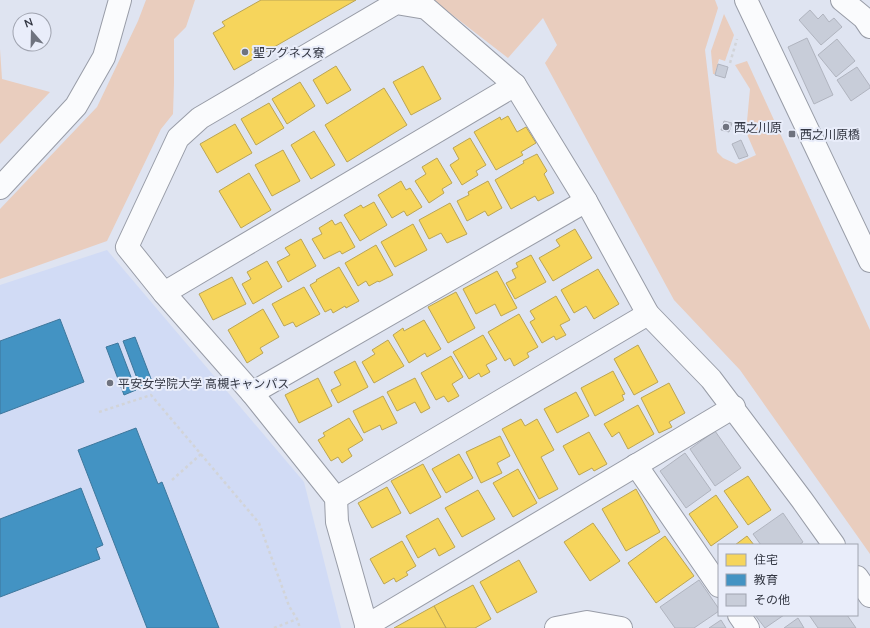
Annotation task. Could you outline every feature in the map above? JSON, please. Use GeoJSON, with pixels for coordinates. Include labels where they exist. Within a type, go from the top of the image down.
{"type":"FeatureCollection","features":[{"type":"Feature","properties":{"kind":"street"},"geometry":{"type":"LineString","coordinates":[[0,188],[76,106],[104,57],[120,0]]}},
{"type":"Feature","properties":{"kind":"street"},"geometry":{"type":"LineString","coordinates":[[746,0],[870,261]]}},
{"type":"Feature","properties":{"kind":"street"},"geometry":{"type":"LineString","coordinates":[[842,0],[864,18],[870,27]]}},
{"type":"Feature","properties":{"kind":"street"},"geometry":{"type":"LineString","coordinates":[[734,407],[366,627],[338,522],[336,498],[252,394],[164,293],[127,247],[178,138],[200,118],[396,3],[426,8],[515,85],[586,200],[648,314],[711,379],[734,407],[833,544]]}},
{"type":"Feature","properties":{"kind":"street"},"geometry":{"type":"LineString","coordinates":[[164,293],[515,85]]}},
{"type":"Feature","properties":{"kind":"street"},"geometry":{"type":"LineString","coordinates":[[252,394],[586,200]]}},
{"type":"Feature","properties":{"kind":"street"},"geometry":{"type":"LineString","coordinates":[[336,498],[648,314]]}},
{"type":"Feature","properties":{"kind":"street"},"geometry":{"type":"LineString","coordinates":[[636,465],[718,585]]}},
{"type":"Feature","properties":{"kind":"street"},"geometry":{"type":"LineString","coordinates":[[858,578],[870,596]]}},
{"type":"Feature","properties":{"kind":"street"},"geometry":{"type":"LineString","coordinates":[[740,616],[748,628]]}},
{"type":"Feature","properties":{"kind":"street"},"geometry":{"type":"LineString","coordinates":[[556,628],[586,622],[621,628]]}},
{"type":"Feature","properties":{"kind":"path"},"geometry":{"type":"LineString","coordinates":[[730,63],[735,47]]}},
{"type":"Feature","properties":{"kind":"path"},"geometry":{"type":"LineString","coordinates":[[99,412],[151,394],[259,523],[289,606],[297,619],[300,628]]}},
{"type":"Feature","properties":{"kind":"path"},"geometry":{"type":"LineString","coordinates":[[172,480],[201,454]]}},
{"type":"Feature","properties":{"kind":"path"},"geometry":{"type":"LineString","coordinates":[[274,628],[297,619]]}},
{"type":"Feature","properties":{"kind":"shaded area"},"geometry":{"type":"Polygon","coordinates":[[[146,0],[195,0],[186,27],[174,39],[173,114],[161,129],[107,241],[0,279],[0,209],[97,107],[138,21],[146,0]]]}},
{"type":"Feature","properties":{"kind":"shaded area"},"geometry":{"type":"Polygon","coordinates":[[[433,0],[715,0],[718,8],[705,50],[717,152],[723,158],[736,164],[756,155],[746,132],[750,89],[735,65],[747,61],[870,330],[870,554],[740,370],[674,300],[545,63],[557,45],[543,18],[508,58],[433,0]]]}},
{"type":"Feature","properties":{"kind":"shaded area"},"geometry":{"type":"Polygon","coordinates":[[[724,14],[734,35],[725,61],[719,59],[715,74],[713,74],[711,51],[724,14]]]}},
{"type":"Feature","properties":{"kind":"shaded area"},"geometry":{"type":"Polygon","coordinates":[[[0,49],[2,79],[50,92],[0,144],[0,49]]]}},
{"type":"Feature","properties":{"kind":"shaded area","name":"平安女学院大学 高槻キャンパス"},"geometry":{"type":"Polygon","coordinates":[[[107,250],[304,482],[341,628],[0,628],[0,285],[107,250]]]}},
{"type":"Feature","properties":{"kind":"building: 住宅","name":"聖アグネス寮"},"geometry":{"type":"Polygon","coordinates":[[[261,0],[356,0],[234,70],[213,33],[225,26],[222,22],[261,0]]]}},
{"type":"Feature","properties":{"kind":"building: 住宅"},"geometry":{"type":"Polygon","coordinates":[[[336,66],[351,90],[327,104],[313,80],[336,66]]]}},
{"type":"Feature","properties":{"kind":"building: 住宅"},"geometry":{"type":"Polygon","coordinates":[[[423,66],[441,99],[411,115],[393,82],[423,66]]]}},
{"type":"Feature","properties":{"kind":"building: 住宅"},"geometry":{"type":"Polygon","coordinates":[[[300,82],[315,106],[287,124],[272,99],[300,82]]]}},
{"type":"Feature","properties":{"kind":"building: 住宅"},"geometry":{"type":"Polygon","coordinates":[[[384,88],[407,125],[347,162],[325,125],[384,88]]]}},
{"type":"Feature","properties":{"kind":"building: 住宅"},"geometry":{"type":"Polygon","coordinates":[[[269,103],[284,128],[256,145],[241,119],[269,103]]]}},
{"type":"Feature","properties":{"kind":"building: 住宅"},"geometry":{"type":"Polygon","coordinates":[[[508,116],[517,132],[526,127],[536,143],[521,152],[523,155],[496,170],[474,132],[500,117],[501,120],[508,116]]]}},
{"type":"Feature","properties":{"kind":"building: 住宅"},"geometry":{"type":"Polygon","coordinates":[[[235,124],[252,153],[217,173],[200,144],[235,124]]]}},
{"type":"Feature","properties":{"kind":"building: 住宅"},"geometry":{"type":"Polygon","coordinates":[[[314,131],[335,165],[311,179],[291,145],[314,131]]]}},
{"type":"Feature","properties":{"kind":"building: 住宅"},"geometry":{"type":"Polygon","coordinates":[[[470,138],[486,165],[476,171],[478,175],[462,185],[450,165],[459,159],[453,148],[470,138]]]}},
{"type":"Feature","properties":{"kind":"building: 住宅"},"geometry":{"type":"Polygon","coordinates":[[[283,150],[300,181],[272,196],[255,165],[283,150]]]}},
{"type":"Feature","properties":{"kind":"building: 住宅"},"geometry":{"type":"Polygon","coordinates":[[[537,154],[547,171],[544,174],[554,193],[538,201],[535,196],[511,209],[495,180],[524,163],[523,161],[537,154]]]}},
{"type":"Feature","properties":{"kind":"building: 住宅"},"geometry":{"type":"Polygon","coordinates":[[[437,158],[452,183],[442,189],[444,193],[429,203],[415,181],[426,174],[422,167],[437,158]]]}},
{"type":"Feature","properties":{"kind":"building: 住宅"},"geometry":{"type":"Polygon","coordinates":[[[249,173],[271,210],[241,228],[219,191],[249,173]]]}},
{"type":"Feature","properties":{"kind":"building: 住宅"},"geometry":{"type":"Polygon","coordinates":[[[401,181],[406,190],[410,188],[422,207],[407,216],[404,211],[392,218],[378,195],[401,181]]]}},
{"type":"Feature","properties":{"kind":"building: 住宅"},"geometry":{"type":"Polygon","coordinates":[[[488,181],[502,208],[488,216],[485,211],[467,221],[457,201],[469,195],[468,192],[488,181]]]}},
{"type":"Feature","properties":{"kind":"building: 住宅"},"geometry":{"type":"Polygon","coordinates":[[[374,202],[387,225],[360,241],[344,215],[361,205],[363,208],[374,202]]]}},
{"type":"Feature","properties":{"kind":"building: 住宅"},"geometry":{"type":"Polygon","coordinates":[[[450,203],[467,234],[447,243],[441,233],[429,239],[419,220],[450,203]]]}},
{"type":"Feature","properties":{"kind":"building: 住宅"},"geometry":{"type":"Polygon","coordinates":[[[332,220],[335,225],[341,222],[355,247],[342,254],[340,251],[324,259],[312,239],[322,234],[319,228],[332,220]]]}},
{"type":"Feature","properties":{"kind":"building: 住宅"},"geometry":{"type":"Polygon","coordinates":[[[413,224],[427,250],[395,267],[381,242],[413,224]]]}},
{"type":"Feature","properties":{"kind":"building: 住宅"},"geometry":{"type":"Polygon","coordinates":[[[575,229],[592,258],[553,281],[539,258],[560,246],[556,240],[575,229]]]}},
{"type":"Feature","properties":{"kind":"building: 住宅"},"geometry":{"type":"Polygon","coordinates":[[[301,239],[316,266],[288,282],[277,262],[290,255],[285,248],[301,239]]]}},
{"type":"Feature","properties":{"kind":"building: 住宅"},"geometry":{"type":"Polygon","coordinates":[[[376,245],[393,275],[369,286],[366,281],[358,286],[345,263],[376,245]]]}},
{"type":"Feature","properties":{"kind":"building: 住宅"},"geometry":{"type":"Polygon","coordinates":[[[531,255],[546,282],[515,299],[506,283],[516,278],[512,270],[518,267],[516,263],[531,255]]]}},
{"type":"Feature","properties":{"kind":"building: 住宅"},"geometry":{"type":"Polygon","coordinates":[[[267,261],[282,287],[253,304],[242,284],[251,279],[247,272],[267,261]]]}},
{"type":"Feature","properties":{"kind":"building: 住宅"},"geometry":{"type":"Polygon","coordinates":[[[339,267],[359,301],[346,308],[345,306],[333,313],[331,309],[325,312],[310,285],[339,267]]]}},
{"type":"Feature","properties":{"kind":"building: 住宅"},"geometry":{"type":"Polygon","coordinates":[[[598,269],[619,304],[594,319],[586,306],[574,313],[561,290],[598,269]]]}},
{"type":"Feature","properties":{"kind":"building: 住宅"},"geometry":{"type":"Polygon","coordinates":[[[497,271],[517,308],[501,316],[495,304],[476,314],[463,289],[497,271]]]}},
{"type":"Feature","properties":{"kind":"building: 住宅"},"geometry":{"type":"Polygon","coordinates":[[[232,277],[246,304],[213,320],[199,294],[232,277]]]}},
{"type":"Feature","properties":{"kind":"building: 住宅"},"geometry":{"type":"Polygon","coordinates":[[[304,287],[320,314],[296,327],[293,322],[284,326],[272,304],[304,287]]]}},
{"type":"Feature","properties":{"kind":"building: 住宅"},"geometry":{"type":"Polygon","coordinates":[[[456,292],[475,328],[448,343],[428,307],[456,292]]]}},
{"type":"Feature","properties":{"kind":"building: 住宅"},"geometry":{"type":"Polygon","coordinates":[[[556,296],[570,320],[560,325],[566,335],[556,340],[554,336],[542,343],[530,322],[535,319],[530,311],[556,296]]]}},
{"type":"Feature","properties":{"kind":"building: 住宅"},"geometry":{"type":"Polygon","coordinates":[[[263,309],[279,337],[260,348],[263,353],[247,363],[228,330],[263,309]]]}},
{"type":"Feature","properties":{"kind":"building: 住宅"},"geometry":{"type":"Polygon","coordinates":[[[519,314],[538,347],[527,353],[529,357],[514,366],[510,358],[505,361],[488,332],[519,314]]]}},
{"type":"Feature","properties":{"kind":"building: 住宅"},"geometry":{"type":"Polygon","coordinates":[[[424,320],[441,349],[427,357],[425,353],[409,363],[393,335],[403,328],[404,331],[424,320]]]}},
{"type":"Feature","properties":{"kind":"building: 住宅"},"geometry":{"type":"Polygon","coordinates":[[[483,335],[497,359],[486,365],[490,372],[481,377],[479,373],[469,379],[453,352],[483,335]]]}},
{"type":"Feature","properties":{"kind":"building: 住宅"},"geometry":{"type":"Polygon","coordinates":[[[388,340],[404,366],[374,383],[362,362],[375,354],[372,350],[388,340]]]}},
{"type":"Feature","properties":{"kind":"building: 住宅"},"geometry":{"type":"Polygon","coordinates":[[[638,345],[658,382],[634,395],[614,359],[638,345]]]}},
{"type":"Feature","properties":{"kind":"building: 住宅"},"geometry":{"type":"Polygon","coordinates":[[[451,356],[463,377],[452,384],[459,396],[448,402],[444,396],[436,400],[421,373],[451,356]]]}},
{"type":"Feature","properties":{"kind":"building: 住宅"},"geometry":{"type":"Polygon","coordinates":[[[355,361],[368,387],[338,403],[331,390],[341,385],[334,372],[355,361]]]}},
{"type":"Feature","properties":{"kind":"building: 住宅"},"geometry":{"type":"Polygon","coordinates":[[[613,371],[625,394],[622,395],[624,400],[595,416],[581,388],[613,371]]]}},
{"type":"Feature","properties":{"kind":"building: 住宅"},"geometry":{"type":"Polygon","coordinates":[[[318,378],[332,406],[299,423],[285,395],[318,378]]]}},
{"type":"Feature","properties":{"kind":"building: 住宅"},"geometry":{"type":"Polygon","coordinates":[[[415,378],[430,408],[421,413],[415,402],[397,411],[387,392],[415,378]]]}},
{"type":"Feature","properties":{"kind":"building: 住宅"},"geometry":{"type":"Polygon","coordinates":[[[669,383],[685,413],[669,422],[672,427],[659,433],[641,398],[669,383]]]}},
{"type":"Feature","properties":{"kind":"building: 住宅"},"geometry":{"type":"Polygon","coordinates":[[[576,392],[589,416],[557,433],[544,409],[576,392]]]}},
{"type":"Feature","properties":{"kind":"building: 住宅"},"geometry":{"type":"Polygon","coordinates":[[[383,396],[397,423],[382,430],[380,425],[364,433],[353,411],[383,396]]]}},
{"type":"Feature","properties":{"kind":"building: 住宅"},"geometry":{"type":"Polygon","coordinates":[[[638,405],[654,434],[628,449],[619,432],[612,437],[604,424],[638,405]]]}},
{"type":"Feature","properties":{"kind":"building: 住宅"},"geometry":{"type":"Polygon","coordinates":[[[349,418],[363,440],[348,449],[352,456],[342,463],[338,457],[331,461],[318,440],[325,436],[323,433],[349,418]]]}},
{"type":"Feature","properties":{"kind":"building: 住宅"},"geometry":{"type":"Polygon","coordinates":[[[521,419],[525,426],[537,419],[554,450],[541,457],[558,489],[539,499],[502,429],[521,419]]]}},
{"type":"Feature","properties":{"kind":"building: 住宅"},"geometry":{"type":"Polygon","coordinates":[[[589,432],[607,464],[594,471],[592,468],[579,475],[563,446],[589,432]]]}},
{"type":"Feature","properties":{"kind":"building: 住宅"},"geometry":{"type":"Polygon","coordinates":[[[500,436],[510,456],[497,463],[502,473],[481,483],[466,452],[500,436]]]}},
{"type":"Feature","properties":{"kind":"building: 住宅"},"geometry":{"type":"Polygon","coordinates":[[[459,454],[473,478],[446,493],[432,469],[459,454]]]}},
{"type":"Feature","properties":{"kind":"building: 住宅"},"geometry":{"type":"Polygon","coordinates":[[[423,464],[441,497],[410,514],[391,481],[423,464]]]}},
{"type":"Feature","properties":{"kind":"building: 住宅"},"geometry":{"type":"Polygon","coordinates":[[[518,469],[537,503],[513,517],[493,483],[518,469]]]}},
{"type":"Feature","properties":{"kind":"building: 住宅"},"geometry":{"type":"Polygon","coordinates":[[[748,476],[771,510],[748,525],[724,491],[748,476]]]}},
{"type":"Feature","properties":{"kind":"building: 住宅"},"geometry":{"type":"Polygon","coordinates":[[[387,487],[401,513],[372,528],[358,503],[387,487]]]}},
{"type":"Feature","properties":{"kind":"building: 住宅"},"geometry":{"type":"Polygon","coordinates":[[[636,489],[660,532],[626,551],[602,509],[636,489]]]}},
{"type":"Feature","properties":{"kind":"building: 住宅"},"geometry":{"type":"Polygon","coordinates":[[[478,490],[495,519],[462,537],[445,508],[478,490]]]}},
{"type":"Feature","properties":{"kind":"building: 住宅"},"geometry":{"type":"Polygon","coordinates":[[[716,495],[738,527],[711,546],[689,514],[716,495]]]}},
{"type":"Feature","properties":{"kind":"building: 住宅"},"geometry":{"type":"Polygon","coordinates":[[[438,518],[455,547],[439,556],[435,548],[418,558],[406,536],[438,518]]]}},
{"type":"Feature","properties":{"kind":"building: 住宅"},"geometry":{"type":"Polygon","coordinates":[[[593,523],[620,561],[590,581],[564,542],[593,523]]]}},
{"type":"Feature","properties":{"kind":"building: 住宅"},"geometry":{"type":"Polygon","coordinates":[[[665,536],[694,576],[656,603],[628,563],[665,536]]]}},
{"type":"Feature","properties":{"kind":"building: 住宅"},"geometry":{"type":"Polygon","coordinates":[[[747,536],[753,544],[736,544],[747,536]]]}},
{"type":"Feature","properties":{"kind":"building: 住宅"},"geometry":{"type":"Polygon","coordinates":[[[402,541],[416,566],[406,572],[408,575],[396,582],[394,578],[384,584],[370,559],[402,541]]]}},
{"type":"Feature","properties":{"kind":"building: 住宅"},"geometry":{"type":"Polygon","coordinates":[[[519,560],[537,592],[497,613],[480,582],[519,560]]]}},
{"type":"Feature","properties":{"kind":"building: 住宅"},"geometry":{"type":"Polygon","coordinates":[[[473,585],[491,619],[475,628],[446,628],[434,606],[473,585]]]}},
{"type":"Feature","properties":{"kind":"building: 住宅"},"geometry":{"type":"Polygon","coordinates":[[[434,606],[446,628],[394,628],[434,606]]]}},
{"type":"Feature","properties":{"kind":"building: 教育"},"geometry":{"type":"Polygon","coordinates":[[[60,319],[84,382],[0,414],[0,341],[60,319]]]}},
{"type":"Feature","properties":{"kind":"building: 教育"},"geometry":{"type":"Polygon","coordinates":[[[135,337],[153,384],[141,389],[123,341],[135,337]]]}},
{"type":"Feature","properties":{"kind":"building: 教育"},"geometry":{"type":"Polygon","coordinates":[[[118,343],[136,390],[124,395],[106,347],[118,343]]]}},
{"type":"Feature","properties":{"kind":"building: 教育"},"geometry":{"type":"Polygon","coordinates":[[[136,428],[158,484],[162,482],[219,628],[147,628],[78,450],[136,428]]]}},
{"type":"Feature","properties":{"kind":"building: 教育"},"geometry":{"type":"Polygon","coordinates":[[[81,488],[103,545],[96,548],[100,559],[0,597],[0,519],[81,488]]]}},
{"type":"Feature","properties":{"kind":"building: その他"},"geometry":{"type":"Polygon","coordinates":[[[810,10],[818,19],[823,14],[829,22],[834,18],[842,27],[821,45],[799,20],[810,10]]]}},
{"type":"Feature","properties":{"kind":"building: その他"},"geometry":{"type":"Polygon","coordinates":[[[807,38],[833,95],[814,104],[788,47],[807,38]]]}},
{"type":"Feature","properties":{"kind":"building: その他"},"geometry":{"type":"Polygon","coordinates":[[[837,39],[855,61],[836,77],[818,55],[837,39]]]}},
{"type":"Feature","properties":{"kind":"building: その他"},"geometry":{"type":"Polygon","coordinates":[[[718,64],[728,67],[725,78],[715,75],[718,64]]]}},
{"type":"Feature","properties":{"kind":"building: その他"},"geometry":{"type":"Polygon","coordinates":[[[857,67],[870,88],[851,101],[837,80],[857,67]]]}},
{"type":"Feature","properties":{"kind":"building: その他","name":"西之川原"},"geometry":{"type":"Polygon","coordinates":[[[724,121],[732,123],[729,132],[721,130],[724,121]]]}},
{"type":"Feature","properties":{"kind":"building: その他"},"geometry":{"type":"Polygon","coordinates":[[[741,140],[748,156],[739,159],[732,144],[741,140]]]}},
{"type":"Feature","properties":{"kind":"building: その他"},"geometry":{"type":"Polygon","coordinates":[[[715,431],[741,468],[715,486],[690,449],[715,431]]]}},
{"type":"Feature","properties":{"kind":"building: その他"},"geometry":{"type":"Polygon","coordinates":[[[685,453],[711,490],[686,508],[660,471],[685,453]]]}},
{"type":"Feature","properties":{"kind":"building: その他"},"geometry":{"type":"Polygon","coordinates":[[[783,513],[803,542],[800,544],[760,544],[753,534],[783,513]]]}},
{"type":"Feature","properties":{"kind":"building: その他"},"geometry":{"type":"Polygon","coordinates":[[[699,580],[718,608],[718,612],[694,628],[675,628],[660,607],[699,580]]]}},
{"type":"Feature","properties":{"kind":"building: その他"},"geometry":{"type":"Polygon","coordinates":[[[756,616],[783,616],[765,628],[756,616]]]}},
{"type":"Feature","properties":{"kind":"building: その他"},"geometry":{"type":"Polygon","coordinates":[[[810,616],[848,616],[856,628],[818,628],[810,616]]]}},
{"type":"Feature","properties":{"kind":"building: その他"},"geometry":{"type":"Polygon","coordinates":[[[798,618],[804,628],[784,628],[798,618]]]}},
{"type":"Feature","properties":{"kind":"building: その他"},"geometry":{"type":"Polygon","coordinates":[[[721,620],[726,628],[709,628],[721,620]]]}},
{"type":"Feature","properties":{"kind":"place","name":"聖アグネス寮"},"geometry":{"type":"Point","coordinates":[245,52]}},
{"type":"Feature","properties":{"kind":"place","name":"西之川原"},"geometry":{"type":"Point","coordinates":[726,127]}},
{"type":"Feature","properties":{"kind":"place","name":"西之川原橋"},"geometry":{"type":"Point","coordinates":[792,134]}},
{"type":"Feature","properties":{"kind":"place","name":"平安女学院大学 高槻キャンパス"},"geometry":{"type":"Point","coordinates":[110,383]}}]}
